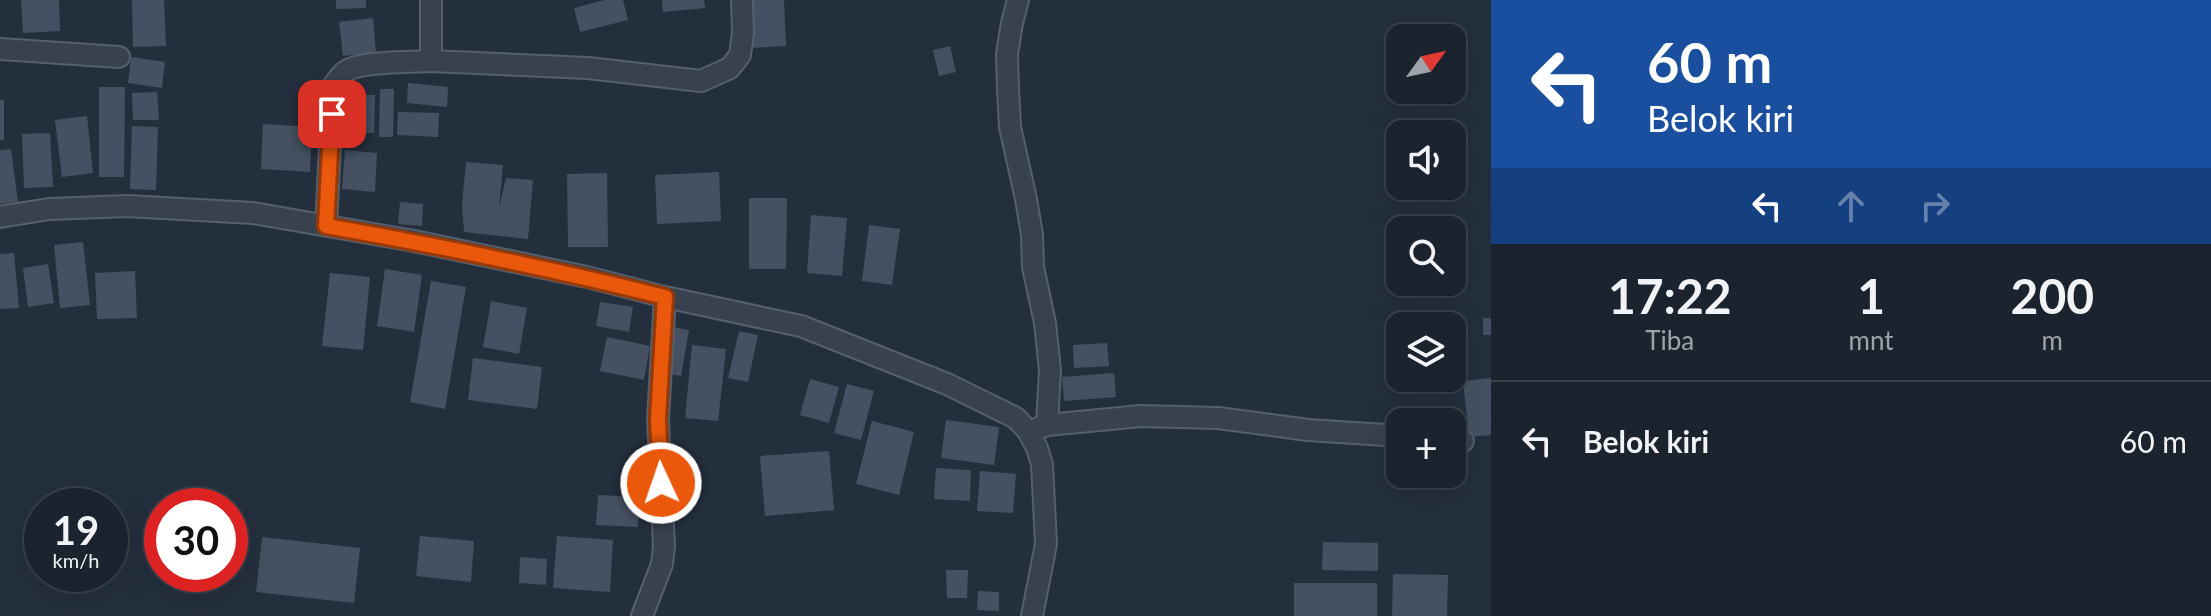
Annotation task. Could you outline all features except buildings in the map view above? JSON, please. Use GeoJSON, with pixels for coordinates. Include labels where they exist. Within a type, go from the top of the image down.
{"type":"FeatureCollection","features":[{"type":"Feature","properties":{"kind":"street"},"geometry":{"type":"LineString","coordinates":[[431,0],[431,61]]}},
{"type":"Feature","properties":{"kind":"street"},"geometry":{"type":"LineString","coordinates":[[326,226],[333,86],[346,71],[358,67],[431,61],[588,68],[701,81],[730,68],[740,55],[742,0]]}},
{"type":"Feature","properties":{"kind":"street"},"geometry":{"type":"LineString","coordinates":[[1018,0],[1007,54],[1010,127],[1032,235],[1033,267],[1045,323],[1050,370],[1037,448],[1042,464],[1046,544],[1032,616]]}},
{"type":"Feature","properties":{"kind":"street"},"geometry":{"type":"LineString","coordinates":[[0,49],[119,57]]}},
{"type":"Feature","properties":{"kind":"street"},"geometry":{"type":"LineString","coordinates":[[0,217],[49,209],[127,206],[253,213],[414,241],[801,326],[947,384],[1038,428],[1141,416],[1218,418],[1308,430],[1386,435]]}},
{"type":"Feature","properties":{"kind":"street"},"geometry":{"type":"LineString","coordinates":[[642,616],[662,564],[664,546],[658,419],[665,297]]}},
{"type":"Feature","properties":{"kind":"route"},"geometry":{"type":"LineString","coordinates":[[332,114],[326,226],[587,277],[665,297],[658,419],[661,483]]}}]}
